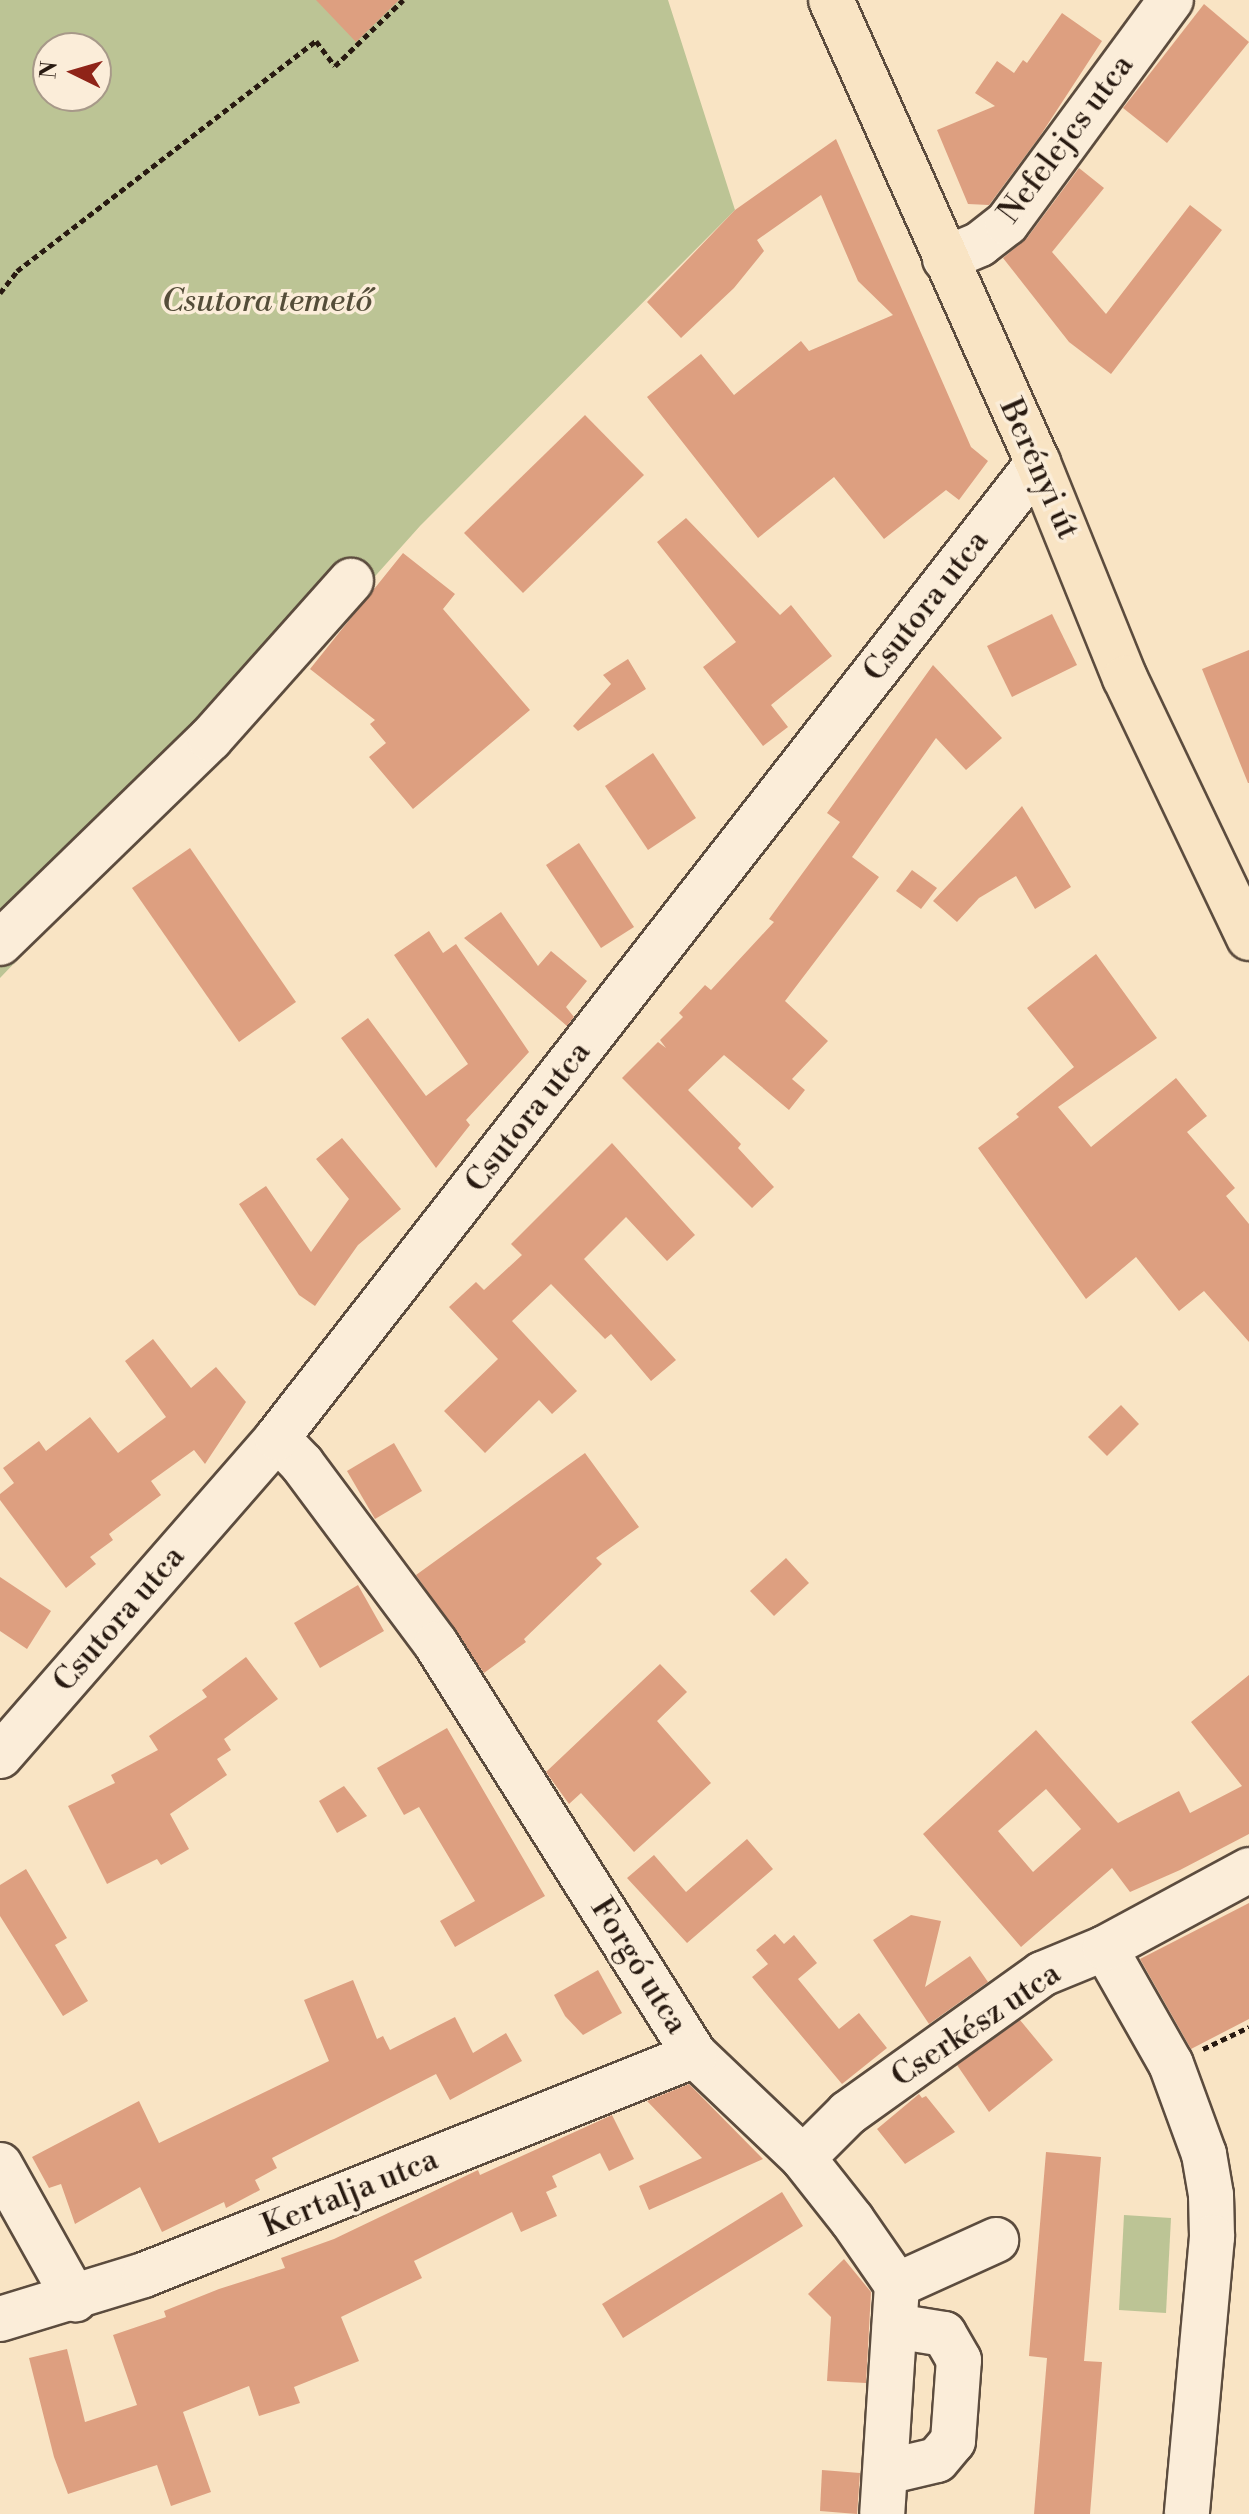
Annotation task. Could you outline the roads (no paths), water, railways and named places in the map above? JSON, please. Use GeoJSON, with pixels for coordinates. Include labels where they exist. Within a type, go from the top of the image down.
{"type":"FeatureCollection","features":[{"type":"Feature","properties":{"kind":"main road","name":"Berényi út"},"geometry":{"type":"LineString","coordinates":[[831,0],[1038,463],[1125,678],[1249,938]]}},
{"type":"Feature","properties":{"kind":"street","name":"Nefelejcs utca"},"geometry":{"type":"LineString","coordinates":[[945,259],[980,244],[1007,223],[1171,0]]}},
{"type":"Feature","properties":{"kind":"street","name":"Csutora utca"},"geometry":{"type":"LineString","coordinates":[[0,1756],[277,1438],[1038,463]]}},
{"type":"Feature","properties":{"kind":"street"},"geometry":{"type":"LineString","coordinates":[[0,943],[210,739],[351,581]]}},
{"type":"Feature","properties":{"kind":"street","name":"Forgó utca"},"geometry":{"type":"LineString","coordinates":[[277,1438],[302,1464],[436,1644],[695,2055],[803,2158],[896,2306]]}},
{"type":"Feature","properties":{"kind":"street","name":"Cserkész utca"},"geometry":{"type":"LineString","coordinates":[[803,2158],[848,2113],[1030,1982],[1105,1948],[1249,1870]]}},
{"type":"Feature","properties":{"kind":"street"},"geometry":{"type":"LineString","coordinates":[[1105,1948],[1171,2064],[1204,2154],[1211,2195],[1212,2237],[1187,2514]]}},
{"type":"Feature","properties":{"kind":"street","name":"Kertalja utca"},"geometry":{"type":"LineString","coordinates":[[0,2319],[75,2299],[695,2055]]}},
{"type":"Feature","properties":{"kind":"street"},"geometry":{"type":"LineString","coordinates":[[0,2165],[75,2299]]}},
{"type":"Feature","properties":{"kind":"street"},"geometry":{"type":"LineString","coordinates":[[896,2306],[996,2240]]}},
{"type":"Feature","properties":{"kind":"street"},"geometry":{"type":"LineString","coordinates":[[884,2493],[896,2306]]}},
{"type":"Feature","properties":{"kind":"street"},"geometry":{"type":"LineString","coordinates":[[884,2493],[937,2460],[953,2441],[959,2360],[944,2334],[896,2306]]}},
{"type":"Feature","properties":{"kind":"park label","name":"Csutora temető"},"geometry":{"type":"Point","coordinates":[267,301]}}]}
